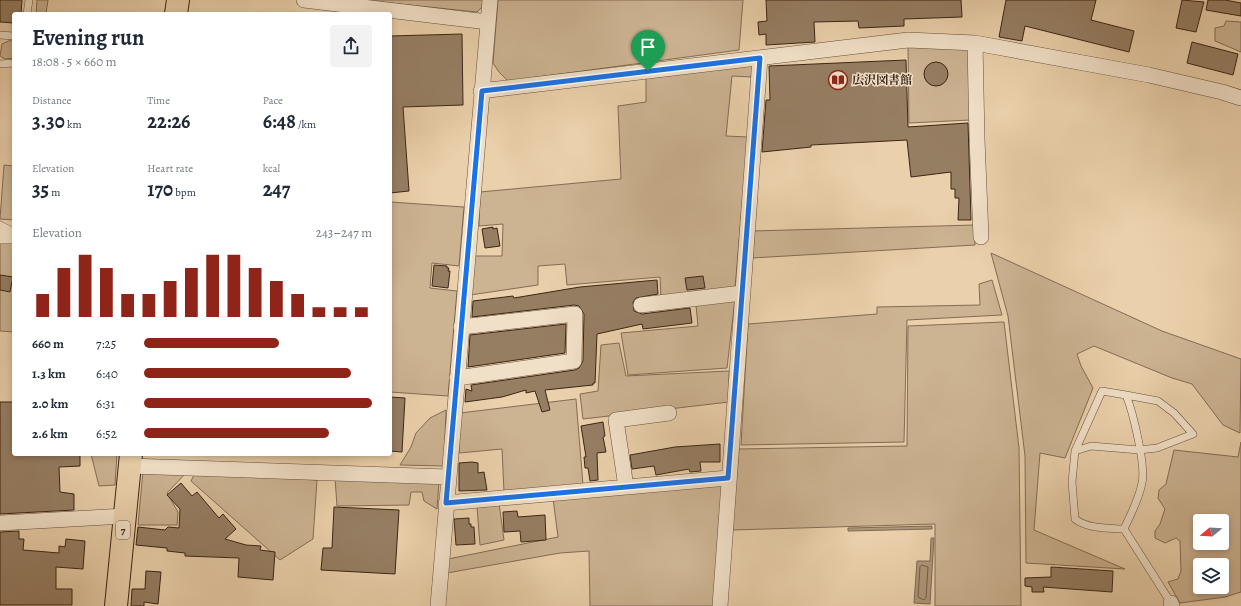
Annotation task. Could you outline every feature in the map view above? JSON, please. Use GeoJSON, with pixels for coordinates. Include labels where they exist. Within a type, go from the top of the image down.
{"type":"FeatureCollection","features":[{"type":"Feature","properties":{"kind":"main road"},"geometry":{"type":"LineString","coordinates":[[176,12],[178,0]]}},
{"type":"Feature","properties":{"kind":"main road","name":"7"},"geometry":{"type":"LineString","coordinates":[[116,606],[130,460]]}},
{"type":"Feature","properties":{"kind":"street"},"geometry":{"type":"LineString","coordinates":[[304,0],[488,22]]}},
{"type":"Feature","properties":{"kind":"street"},"geometry":{"type":"LineString","coordinates":[[438,606],[490,0]]}},
{"type":"Feature","properties":{"kind":"street"},"geometry":{"type":"LineString","coordinates":[[482,91],[908,40],[976,43],[1149,75],[1222,92],[1241,98]]}},
{"type":"Feature","properties":{"kind":"street"},"geometry":{"type":"LineString","coordinates":[[976,43],[977,139],[981,237]]}},
{"type":"Feature","properties":{"kind":"street"},"geometry":{"type":"LineString","coordinates":[[720,606],[726,535],[728,478],[760,58]]}},
{"type":"Feature","properties":{"kind":"street"},"geometry":{"type":"LineString","coordinates":[[0,236],[12,236]]}},
{"type":"Feature","properties":{"kind":"street"},"geometry":{"type":"LineString","coordinates":[[641,305],[742,293]]}},
{"type":"Feature","properties":{"kind":"street"},"geometry":{"type":"LineString","coordinates":[[457,378],[574,361],[574,314],[461,327]]}},
{"type":"Feature","properties":{"kind":"street"},"geometry":{"type":"LineString","coordinates":[[626,487],[616,420],[669,413]]}},
{"type":"Feature","properties":{"kind":"street"},"geometry":{"type":"LineString","coordinates":[[130,460],[448,477]]}},
{"type":"Feature","properties":{"kind":"street"},"geometry":{"type":"LineString","coordinates":[[446,503],[728,478]]}},
{"type":"Feature","properties":{"kind":"street"},"geometry":{"type":"LineString","coordinates":[[0,523],[125,516]]}},
{"type":"Feature","properties":{"kind":"lane"},"geometry":{"type":"LineString","coordinates":[[28,12],[29,0]]}},
{"type":"Feature","properties":{"kind":"lane"},"geometry":{"type":"LineString","coordinates":[[0,35],[12,36]]}},
{"type":"Feature","properties":{"kind":"lane"},"geometry":{"type":"LineString","coordinates":[[0,64],[12,63]]}},
{"type":"Feature","properties":{"kind":"lane"},"geometry":{"type":"LineString","coordinates":[[0,225],[12,231]]}},
{"type":"Feature","properties":{"kind":"lane"},"geometry":{"type":"LineString","coordinates":[[1075,451],[1091,446],[1140,450],[1157,448],[1193,434],[1174,413],[1158,400],[1102,391],[1075,451],[1072,482],[1075,519],[1081,524],[1101,528],[1124,529]]}},
{"type":"Feature","properties":{"kind":"lane"},"geometry":{"type":"LineString","coordinates":[[1124,529],[1135,506],[1143,481],[1140,450],[1133,411],[1126,395]]}},
{"type":"Feature","properties":{"kind":"lane"},"geometry":{"type":"LineString","coordinates":[[1124,529],[1172,605]]}},
{"type":"Feature","properties":{"kind":"shaded area"},"geometry":{"type":"Polygon","coordinates":[[[37,0],[48,0],[46,12],[36,12],[37,0]]]}},
{"type":"Feature","properties":{"kind":"shaded area"},"geometry":{"type":"Polygon","coordinates":[[[360,0],[484,0],[483,6],[477,12],[360,0]]]}},
{"type":"Feature","properties":{"kind":"shaded area"},"geometry":{"type":"Polygon","coordinates":[[[498,0],[743,0],[739,50],[508,81],[493,63],[498,0]]]}},
{"type":"Feature","properties":{"kind":"shaded area"},"geometry":{"type":"Polygon","coordinates":[[[1226,21],[1241,22],[1241,52],[1215,41],[1215,28],[1224,26],[1226,21]]]}},
{"type":"Feature","properties":{"kind":"shaded area"},"geometry":{"type":"Polygon","coordinates":[[[12,40],[12,58],[5,59],[0,56],[2,44],[12,40]]]}},
{"type":"Feature","properties":{"kind":"shaded area"},"geometry":{"type":"Polygon","coordinates":[[[908,47],[970,49],[970,120],[909,123],[908,47]]]}},
{"type":"Feature","properties":{"kind":"shaded area"},"geometry":{"type":"Polygon","coordinates":[[[753,63],[751,77],[732,76],[726,136],[748,137],[735,288],[661,298],[660,277],[567,285],[565,264],[538,266],[538,285],[470,295],[473,256],[502,256],[503,224],[479,226],[480,192],[621,179],[618,106],[646,102],[646,77],[753,63]]]}},
{"type":"Feature","properties":{"kind":"shaded area"},"geometry":{"type":"Polygon","coordinates":[[[4,165],[12,166],[12,220],[0,219],[4,165]]]}},
{"type":"Feature","properties":{"kind":"shaded area"},"geometry":{"type":"Polygon","coordinates":[[[392,202],[464,207],[459,266],[432,263],[430,288],[457,291],[448,396],[392,392],[392,202]]]}},
{"type":"Feature","properties":{"kind":"shaded area"},"geometry":{"type":"Polygon","coordinates":[[[975,225],[975,245],[752,258],[752,231],[975,225]]]}},
{"type":"Feature","properties":{"kind":"shaded area"},"geometry":{"type":"Polygon","coordinates":[[[0,242],[12,242],[12,332],[0,331],[0,242]]]}},
{"type":"Feature","properties":{"kind":"shaded area"},"geometry":{"type":"Polygon","coordinates":[[[991,253],[1162,331],[1241,359],[1240,433],[1223,425],[1192,384],[1172,378],[1094,346],[1077,354],[1081,366],[1093,388],[1065,458],[1040,453],[1034,530],[1125,569],[1026,563],[1025,456],[1008,316],[991,253]]]}},
{"type":"Feature","properties":{"kind":"shaded area"},"geometry":{"type":"Polygon","coordinates":[[[992,280],[1002,315],[907,320],[904,442],[741,445],[748,324],[877,314],[877,307],[980,305],[979,284],[992,280]]]}},
{"type":"Feature","properties":{"kind":"shaded area"},"geometry":{"type":"Polygon","coordinates":[[[735,299],[727,368],[628,375],[621,333],[698,326],[696,305],[735,299]]]}},
{"type":"Feature","properties":{"kind":"shaded area"},"geometry":{"type":"Polygon","coordinates":[[[1004,322],[1019,448],[1021,606],[935,606],[935,524],[732,530],[739,449],[907,446],[908,326],[1004,322]]]}},
{"type":"Feature","properties":{"kind":"shaded area"},"geometry":{"type":"Polygon","coordinates":[[[619,343],[626,376],[729,371],[729,402],[583,419],[580,394],[598,391],[601,345],[619,343]]]}},
{"type":"Feature","properties":{"kind":"shaded area"},"geometry":{"type":"Polygon","coordinates":[[[576,399],[583,485],[504,492],[502,449],[459,453],[460,413],[576,399]]]}},
{"type":"Feature","properties":{"kind":"shaded area"},"geometry":{"type":"Polygon","coordinates":[[[446,410],[444,466],[400,465],[411,447],[416,433],[430,418],[446,410]]]}},
{"type":"Feature","properties":{"kind":"shaded area"},"geometry":{"type":"Polygon","coordinates":[[[1241,442],[1241,592],[1225,597],[1180,603],[1168,582],[1178,579],[1181,571],[1180,541],[1176,538],[1165,543],[1155,538],[1155,531],[1160,524],[1165,509],[1158,498],[1159,490],[1166,484],[1174,450],[1238,457],[1241,442]]]}},
{"type":"Feature","properties":{"kind":"shaded area"},"geometry":{"type":"Polygon","coordinates":[[[92,456],[117,456],[115,485],[99,486],[92,456]]]}},
{"type":"Feature","properties":{"kind":"shaded area"},"geometry":{"type":"Polygon","coordinates":[[[143,471],[187,472],[167,493],[178,512],[177,525],[138,525],[143,471]]]}},
{"type":"Feature","properties":{"kind":"shaded area"},"geometry":{"type":"Polygon","coordinates":[[[195,473],[317,480],[313,539],[280,560],[191,481],[195,473]]]}},
{"type":"Feature","properties":{"kind":"shaded area"},"geometry":{"type":"Polygon","coordinates":[[[335,478],[439,482],[437,509],[424,501],[422,492],[411,492],[409,505],[337,506],[335,478]]]}},
{"type":"Feature","properties":{"kind":"shaded area"},"geometry":{"type":"Polygon","coordinates":[[[723,483],[713,606],[590,606],[589,551],[560,553],[447,573],[448,559],[558,537],[553,498],[723,483]]]}},
{"type":"Feature","properties":{"kind":"shaded area"},"geometry":{"type":"Polygon","coordinates":[[[499,503],[504,540],[480,545],[477,507],[499,503]]]}},
{"type":"Feature","properties":{"kind":"water"},"geometry":{"type":"Polygon","coordinates":[[[932,526],[932,529],[848,531],[848,528],[932,526]]]}},
{"type":"Feature","properties":{"kind":"water"},"geometry":{"type":"Polygon","coordinates":[[[931,538],[934,538],[930,604],[914,603],[917,561],[930,561],[931,538]]]}},
{"type":"Feature","properties":{"kind":"building"},"geometry":{"type":"Polygon","coordinates":[[[0,0],[22,0],[21,12],[12,12],[12,23],[0,22],[0,0]]]}},
{"type":"Feature","properties":{"kind":"building"},"geometry":{"type":"Polygon","coordinates":[[[766,0],[961,0],[962,17],[904,19],[904,26],[859,28],[858,21],[814,22],[815,42],[766,45],[766,34],[759,35],[758,22],[767,21],[766,0]]]}},
{"type":"Feature","properties":{"kind":"building"},"geometry":{"type":"Polygon","coordinates":[[[1006,0],[1096,0],[1091,20],[1134,31],[1129,52],[1025,26],[1022,41],[999,37],[1006,0]]]}},
{"type":"Feature","properties":{"kind":"building"},"geometry":{"type":"Polygon","coordinates":[[[1182,0],[1204,2],[1196,32],[1176,28],[1182,0]]]}},
{"type":"Feature","properties":{"kind":"building"},"geometry":{"type":"Polygon","coordinates":[[[1208,0],[1225,0],[1241,3],[1241,16],[1206,10],[1208,0]]]}},
{"type":"Feature","properties":{"kind":"building"},"geometry":{"type":"Polygon","coordinates":[[[462,34],[463,105],[403,107],[409,191],[392,193],[392,36],[462,34]]]}},
{"type":"Feature","properties":{"kind":"building"},"geometry":{"type":"Polygon","coordinates":[[[1192,42],[1238,54],[1233,75],[1187,63],[1192,42]]]}},
{"type":"Feature","properties":{"kind":"building"},"geometry":{"type":"Polygon","coordinates":[[[906,60],[908,127],[968,123],[971,220],[958,220],[959,198],[955,198],[955,189],[951,189],[951,172],[911,177],[907,140],[811,145],[811,147],[762,152],[766,100],[770,100],[769,66],[906,60]]]}},
{"type":"Feature","properties":{"kind":"building"},"geometry":{"type":"Polygon","coordinates":[[[936,62],[944,66],[948,74],[944,82],[936,86],[928,82],[924,74],[928,66],[936,62]]]}},
{"type":"Feature","properties":{"kind":"building"},"geometry":{"type":"Polygon","coordinates":[[[493,227],[493,229],[497,228],[500,246],[485,248],[482,229],[493,227]]]}},
{"type":"Feature","properties":{"kind":"building"},"geometry":{"type":"Polygon","coordinates":[[[434,265],[447,266],[447,268],[449,268],[448,288],[432,286],[434,265]]]}},
{"type":"Feature","properties":{"kind":"building"},"geometry":{"type":"Polygon","coordinates":[[[0,275],[12,277],[10,292],[0,290],[0,275]]]}},
{"type":"Feature","properties":{"kind":"building"},"geometry":{"type":"Polygon","coordinates":[[[703,276],[705,288],[687,290],[685,278],[703,276]]]}},
{"type":"Feature","properties":{"kind":"building"},"geometry":{"type":"Polygon","coordinates":[[[657,280],[658,294],[636,298],[633,302],[634,311],[642,314],[690,308],[692,323],[643,329],[642,324],[597,334],[595,383],[593,383],[593,385],[545,390],[550,410],[542,412],[535,391],[526,393],[526,390],[502,397],[465,402],[466,389],[472,391],[471,385],[575,370],[579,368],[583,361],[584,314],[579,306],[574,305],[472,317],[473,301],[513,296],[514,298],[580,287],[657,280]]]}},
{"type":"Feature","properties":{"kind":"building"},"geometry":{"type":"Polygon","coordinates":[[[566,324],[565,353],[468,367],[470,335],[566,324]]]}},
{"type":"Feature","properties":{"kind":"building"},"geometry":{"type":"Polygon","coordinates":[[[392,397],[405,398],[402,452],[392,451],[392,397]]]}},
{"type":"Feature","properties":{"kind":"building"},"geometry":{"type":"Polygon","coordinates":[[[0,402],[12,402],[12,456],[80,456],[80,466],[59,467],[60,492],[74,494],[74,510],[0,514],[0,402]]]}},
{"type":"Feature","properties":{"kind":"building"},"geometry":{"type":"Polygon","coordinates":[[[603,422],[605,436],[603,437],[606,452],[597,453],[598,480],[590,481],[588,468],[585,468],[584,457],[586,457],[581,426],[603,422]]]}},
{"type":"Feature","properties":{"kind":"building"},"geometry":{"type":"Polygon","coordinates":[[[720,444],[720,462],[700,462],[701,471],[690,472],[689,469],[656,475],[654,466],[632,469],[630,455],[675,447],[720,444]]]}},
{"type":"Feature","properties":{"kind":"building"},"geometry":{"type":"Polygon","coordinates":[[[459,463],[478,463],[478,473],[484,472],[487,490],[459,491],[459,463]]]}},
{"type":"Feature","properties":{"kind":"building"},"geometry":{"type":"Polygon","coordinates":[[[181,483],[192,496],[197,492],[219,518],[223,514],[236,529],[225,539],[246,545],[261,546],[260,550],[275,552],[273,580],[238,577],[239,558],[185,556],[185,553],[167,551],[167,548],[136,545],[138,527],[165,530],[168,527],[179,528],[180,509],[167,495],[181,483]]]}},
{"type":"Feature","properties":{"kind":"building"},"geometry":{"type":"Polygon","coordinates":[[[334,507],[399,510],[395,574],[321,570],[323,548],[332,548],[334,507]]]}},
{"type":"Feature","properties":{"kind":"building"},"geometry":{"type":"Polygon","coordinates":[[[517,511],[518,517],[545,515],[546,540],[521,542],[520,531],[504,532],[503,512],[517,511]]]}},
{"type":"Feature","properties":{"kind":"building"},"geometry":{"type":"Polygon","coordinates":[[[469,518],[469,524],[471,524],[471,527],[474,527],[475,544],[456,545],[454,519],[469,518]]]}},
{"type":"Feature","properties":{"kind":"building"},"geometry":{"type":"Polygon","coordinates":[[[19,531],[19,539],[24,539],[23,550],[59,553],[59,546],[65,547],[66,539],[85,541],[83,569],[56,567],[56,589],[72,589],[72,605],[0,605],[0,532],[19,531]]]}},
{"type":"Feature","properties":{"kind":"building"},"geometry":{"type":"Polygon","coordinates":[[[1051,567],[1113,571],[1112,592],[1043,587],[1044,592],[1032,592],[1032,587],[1025,586],[1025,578],[1051,577],[1051,567]]]}},
{"type":"Feature","properties":{"kind":"building"},"geometry":{"type":"Polygon","coordinates":[[[146,571],[161,572],[158,604],[144,602],[144,606],[131,606],[132,589],[145,589],[146,571]]]}},
{"type":"Feature","properties":{"kind":"place","name":"広沢図書館"},"geometry":{"type":"Point","coordinates":[838,80]}},
{"type":"Feature","properties":{"kind":"route"},"geometry":{"type":"LineString","coordinates":[[760,58],[728,478],[446,503],[482,91],[648,71],[760,58]]}}]}
